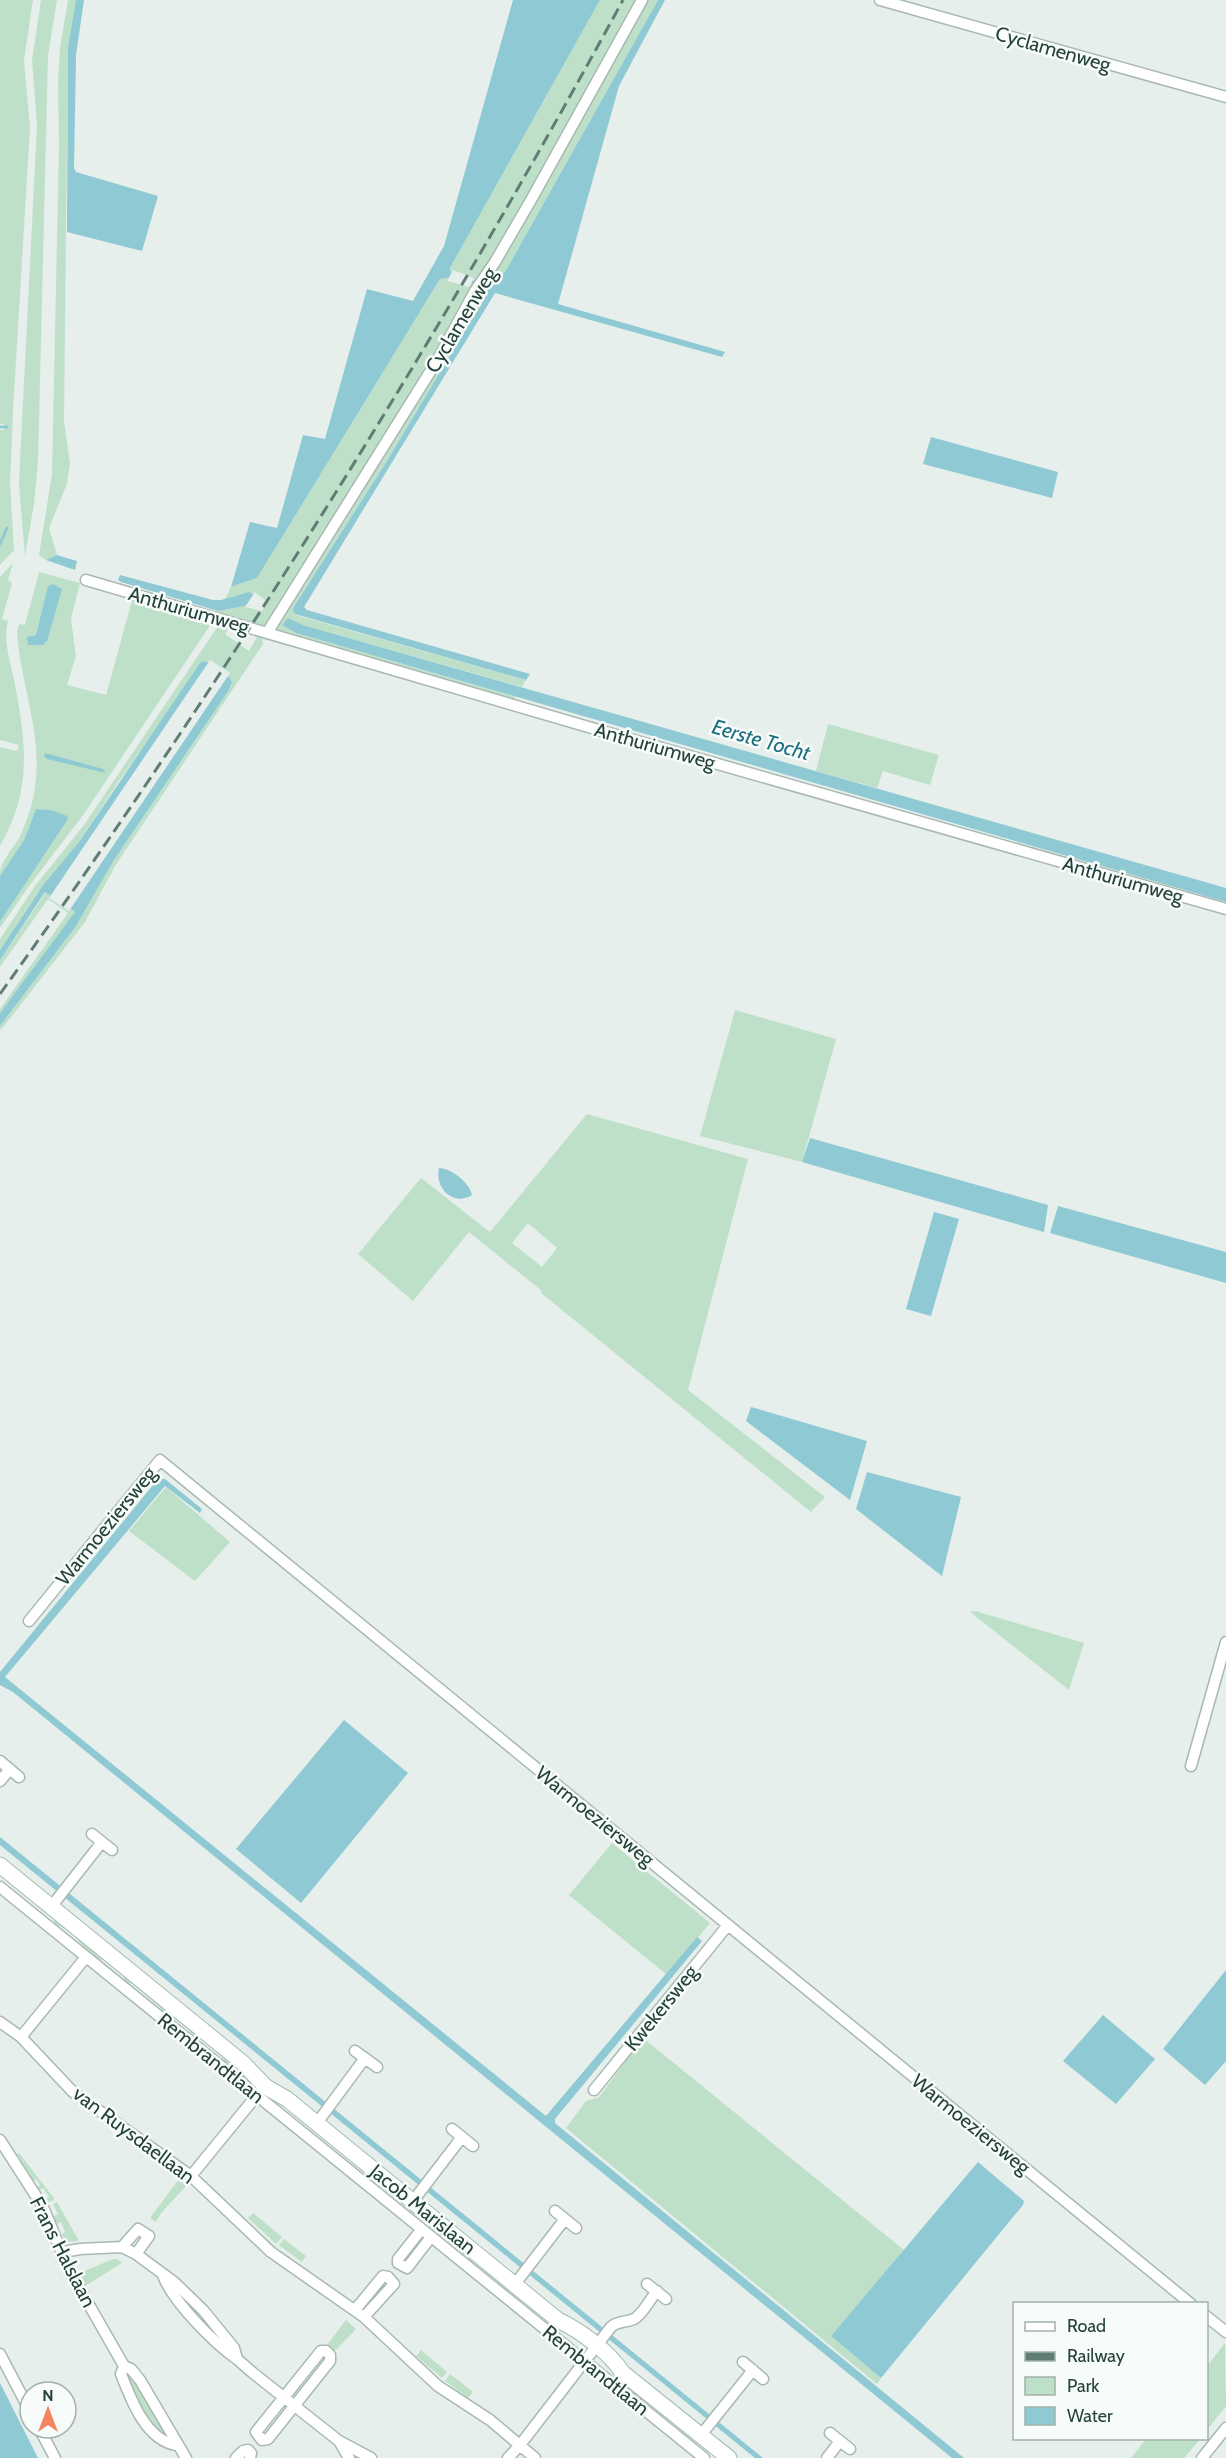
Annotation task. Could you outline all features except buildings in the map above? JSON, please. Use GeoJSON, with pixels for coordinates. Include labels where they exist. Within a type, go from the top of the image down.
{"type":"FeatureCollection","features":[{"type":"Feature","properties":{"kind":"main road","name":"Jacob Marislaan"},"geometry":{"type":"LineString","coordinates":[[0,1865],[59,1897],[243,2063],[266,2087],[320,2118],[519,2279],[558,2320],[571,2326],[594,2350],[616,2363],[623,2373],[704,2432],[729,2458]]}},
{"type":"Feature","properties":{"kind":"street","name":"Cyclamenweg"},"geometry":{"type":"LineString","coordinates":[[267,633],[438,359],[475,291],[495,262],[541,182],[642,0]]}},
{"type":"Feature","properties":{"kind":"street","name":"Cyclamenweg"},"geometry":{"type":"LineString","coordinates":[[880,0],[1226,97]]}},
{"type":"Feature","properties":{"kind":"street","name":"Anthuriumweg"},"geometry":{"type":"LineString","coordinates":[[86,580],[613,734],[1226,909]]}},
{"type":"Feature","properties":{"kind":"street","name":"Warmoeziersweg"},"geometry":{"type":"LineString","coordinates":[[29,1621],[160,1460],[1189,2302]]}},
{"type":"Feature","properties":{"kind":"street"},"geometry":{"type":"LineString","coordinates":[[1191,1766],[1226,1642]]}},
{"type":"Feature","properties":{"kind":"street"},"geometry":{"type":"LineString","coordinates":[[0,1761],[19,1777]]}},
{"type":"Feature","properties":{"kind":"street"},"geometry":{"type":"LineString","coordinates":[[0,1781],[10,1769]]}},
{"type":"Feature","properties":{"kind":"street"},"geometry":{"type":"LineString","coordinates":[[92,1834],[112,1850]]}},
{"type":"Feature","properties":{"kind":"street"},"geometry":{"type":"LineString","coordinates":[[59,1897],[102,1842]]}},
{"type":"Feature","properties":{"kind":"street","name":"Rembrandtlaan"},"geometry":{"type":"LineString","coordinates":[[0,1887],[421,2230],[594,2350],[704,2458]]}},
{"type":"Feature","properties":{"kind":"street","name":"Kwekersweg"},"geometry":{"type":"LineString","coordinates":[[594,2091],[728,1925]]}},
{"type":"Feature","properties":{"kind":"street"},"geometry":{"type":"LineString","coordinates":[[21,2037],[86,1957]]}},
{"type":"Feature","properties":{"kind":"street","name":"van Ruysdaellaan"},"geometry":{"type":"LineString","coordinates":[[0,2022],[21,2037],[73,2091],[191,2176],[271,2252],[360,2314],[438,2386],[490,2420],[535,2458]]}},
{"type":"Feature","properties":{"kind":"street"},"geometry":{"type":"LineString","coordinates":[[356,2051],[377,2067]]}},
{"type":"Feature","properties":{"kind":"street"},"geometry":{"type":"LineString","coordinates":[[320,2118],[365,2058]]}},
{"type":"Feature","properties":{"kind":"street"},"geometry":{"type":"LineString","coordinates":[[191,2176],[257,2096]]}},
{"type":"Feature","properties":{"kind":"street"},"geometry":{"type":"LineString","coordinates":[[452,2129],[473,2146]]}},
{"type":"Feature","properties":{"kind":"street"},"geometry":{"type":"LineString","coordinates":[[416,2196],[462,2138]]}},
{"type":"Feature","properties":{"kind":"street","name":"Frans Halslaan"},"geometry":{"type":"LineString","coordinates":[[0,2140],[43,2207],[68,2268],[124,2366],[131,2369],[140,2380],[176,2445],[186,2458]]}},
{"type":"Feature","properties":{"kind":"street"},"geometry":{"type":"LineString","coordinates":[[555,2211],[576,2228]]}},
{"type":"Feature","properties":{"kind":"street"},"geometry":{"type":"LineString","coordinates":[[519,2279],[565,2219]]}},
{"type":"Feature","properties":{"kind":"street"},"geometry":{"type":"LineString","coordinates":[[122,2247],[138,2229],[149,2236],[136,2254]]}},
{"type":"Feature","properties":{"kind":"street"},"geometry":{"type":"LineString","coordinates":[[421,2230],[398,2259],[402,2267],[407,2268],[431,2237]]}},
{"type":"Feature","properties":{"kind":"street"},"geometry":{"type":"LineString","coordinates":[[63,2252],[80,2248],[122,2247],[136,2254],[174,2282],[203,2310],[234,2348],[237,2359],[339,2441],[371,2458]]}},
{"type":"Feature","properties":{"kind":"street"},"geometry":{"type":"LineString","coordinates":[[508,2458],[611,2327],[617,2322],[632,2320],[638,2316],[652,2287],[666,2299]]}},
{"type":"Feature","properties":{"kind":"street"},"geometry":{"type":"LineString","coordinates":[[1208,2318],[1226,2332]]}},
{"type":"Feature","properties":{"kind":"street"},"geometry":{"type":"LineString","coordinates":[[321,2351],[326,2351],[330,2355],[330,2361],[295,2406],[268,2439],[262,2440],[258,2437],[256,2432],[321,2351]]}},
{"type":"Feature","properties":{"kind":"street"},"geometry":{"type":"LineString","coordinates":[[0,2354],[18,2388]]}},
{"type":"Feature","properties":{"kind":"street"},"geometry":{"type":"LineString","coordinates":[[742,2362],[763,2379]]}},
{"type":"Feature","properties":{"kind":"street","name":"Frans Halslaan"},"geometry":{"type":"LineString","coordinates":[[124,2366],[121,2374],[142,2420],[164,2443],[176,2445]]}},
{"type":"Feature","properties":{"kind":"street"},"geometry":{"type":"LineString","coordinates":[[704,2432],[753,2370]]}},
{"type":"Feature","properties":{"kind":"street"},"geometry":{"type":"LineString","coordinates":[[1202,2458],[1226,2428]]}},
{"type":"Feature","properties":{"kind":"street"},"geometry":{"type":"LineString","coordinates":[[830,2433],[850,2449]]}},
{"type":"Feature","properties":{"kind":"street"},"geometry":{"type":"LineString","coordinates":[[45,2440],[55,2458]]}},
{"type":"Feature","properties":{"kind":"street"},"geometry":{"type":"LineString","coordinates":[[339,2441],[349,2458]]}},
{"type":"Feature","properties":{"kind":"street"},"geometry":{"type":"LineString","coordinates":[[826,2458],[840,2442]]}},
{"type":"Feature","properties":{"kind":"street"},"geometry":{"type":"LineString","coordinates":[[236,2458],[243,2451],[248,2450],[251,2453],[250,2458]]}},
{"type":"Feature","properties":{"kind":"green space"},"geometry":{"type":"Polygon","coordinates":[[[0,0],[33,0],[24,60],[30,128],[10,483],[14,550],[0,565],[0,430],[4,430],[4,424],[0,424],[0,0]]]}},
{"type":"Feature","properties":{"kind":"green space"},"geometry":{"type":"Polygon","coordinates":[[[41,0],[57,0],[48,55],[38,463],[25,556],[19,485],[37,126],[32,60],[41,0]]]}},
{"type":"Feature","properties":{"kind":"green space"},"geometry":{"type":"Polygon","coordinates":[[[68,0],[76,0],[68,46],[64,421],[70,463],[67,484],[49,528],[57,555],[46,560],[39,555],[52,474],[59,145],[58,83],[60,47],[68,0]]]}},
{"type":"Feature","properties":{"kind":"green space"},"geometry":{"type":"Polygon","coordinates":[[[600,0],[658,0],[505,272],[495,284],[488,287],[488,292],[387,461],[295,605],[295,614],[299,616],[526,680],[522,687],[288,619],[282,625],[296,633],[516,697],[514,699],[212,612],[250,605],[249,592],[225,599],[231,587],[257,578],[440,279],[473,283],[473,280],[451,273],[450,268],[600,0]]]}},
{"type":"Feature","properties":{"kind":"green space"},"geometry":{"type":"Polygon","coordinates":[[[13,563],[8,580],[12,583],[2,619],[8,621],[7,643],[22,724],[24,764],[18,805],[0,846],[0,747],[17,751],[19,745],[0,740],[0,577],[13,563]]]}},
{"type":"Feature","properties":{"kind":"green space"},"geometry":{"type":"Polygon","coordinates":[[[39,572],[80,583],[71,619],[76,656],[67,685],[106,695],[133,597],[213,621],[84,814],[0,928],[0,922],[67,820],[51,810],[36,809],[24,840],[0,876],[4,860],[25,824],[35,787],[37,767],[34,728],[17,631],[19,624],[25,625],[39,572]]]}},
{"type":"Feature","properties":{"kind":"green space"},"geometry":{"type":"Polygon","coordinates":[[[220,625],[230,626],[225,634],[249,651],[258,635],[262,637],[263,644],[115,866],[85,922],[1,1030],[0,1026],[76,926],[114,860],[229,690],[232,682],[212,664],[205,661],[118,782],[79,842],[35,897],[0,950],[0,939],[35,886],[84,825],[220,625]]]}},
{"type":"Feature","properties":{"kind":"green space"},"geometry":{"type":"Polygon","coordinates":[[[828,724],[939,755],[930,785],[883,771],[877,788],[816,771],[828,724]]]}},
{"type":"Feature","properties":{"kind":"green space"},"geometry":{"type":"Polygon","coordinates":[[[46,892],[76,913],[0,1013],[0,1009],[68,913],[48,899],[0,967],[0,960],[46,892]]]}},
{"type":"Feature","properties":{"kind":"green space"},"geometry":{"type":"Polygon","coordinates":[[[735,1010],[836,1039],[802,1162],[700,1136],[735,1010]]]}},
{"type":"Feature","properties":{"kind":"green space"},"geometry":{"type":"Polygon","coordinates":[[[587,1114],[748,1159],[688,1390],[825,1497],[811,1512],[469,1232],[413,1301],[358,1254],[421,1178],[490,1232],[587,1114]],[[528,1223],[512,1243],[542,1267],[557,1248],[528,1223]]]}},
{"type":"Feature","properties":{"kind":"green space"},"geometry":{"type":"Polygon","coordinates":[[[166,1487],[230,1542],[195,1581],[129,1531],[166,1487]]]}},
{"type":"Feature","properties":{"kind":"green space"},"geometry":{"type":"Polygon","coordinates":[[[975,1611],[1084,1643],[1069,1690],[970,1612],[975,1611]]]}},
{"type":"Feature","properties":{"kind":"green space"},"geometry":{"type":"Polygon","coordinates":[[[612,1843],[710,1923],[667,1975],[569,1895],[612,1843]]]}},
{"type":"Feature","properties":{"kind":"green space"},"geometry":{"type":"Polygon","coordinates":[[[39,1904],[232,2062],[225,2063],[222,2055],[195,2034],[190,2036],[190,2031],[168,2013],[161,2011],[160,2007],[131,1983],[124,1984],[124,1974],[103,1960],[97,1960],[66,1929],[53,1924],[54,1920],[37,1906],[39,1904]]]}},
{"type":"Feature","properties":{"kind":"green space"},"geometry":{"type":"Polygon","coordinates":[[[643,2038],[904,2250],[831,2336],[881,2378],[877,2384],[566,2128],[586,2101],[599,2097],[643,2038]]]}},
{"type":"Feature","properties":{"kind":"green space"},"geometry":{"type":"Polygon","coordinates":[[[19,2153],[54,2200],[48,2202],[46,2199],[49,2197],[43,2188],[37,2192],[35,2189],[40,2185],[36,2179],[31,2182],[31,2176],[17,2154],[19,2153]]]}},
{"type":"Feature","properties":{"kind":"green space"},"geometry":{"type":"Polygon","coordinates":[[[179,2179],[187,2185],[161,2213],[156,2222],[150,2218],[179,2179]]]}},
{"type":"Feature","properties":{"kind":"green space"},"geometry":{"type":"Polygon","coordinates":[[[57,2202],[78,2241],[66,2242],[62,2234],[65,2232],[61,2222],[54,2225],[51,2218],[58,2214],[53,2204],[57,2202]]]}},
{"type":"Feature","properties":{"kind":"green space"},"geometry":{"type":"Polygon","coordinates":[[[253,2213],[282,2237],[276,2244],[248,2218],[253,2213]]]}},
{"type":"Feature","properties":{"kind":"green space"},"geometry":{"type":"Polygon","coordinates":[[[284,2239],[306,2256],[302,2262],[279,2245],[284,2239]]]}},
{"type":"Feature","properties":{"kind":"green space"},"geometry":{"type":"Polygon","coordinates":[[[113,2259],[122,2263],[85,2286],[81,2280],[82,2272],[113,2259]]]}},
{"type":"Feature","properties":{"kind":"green space"},"geometry":{"type":"Polygon","coordinates":[[[346,2320],[356,2329],[335,2351],[327,2345],[346,2320]]]}},
{"type":"Feature","properties":{"kind":"green space"},"geometry":{"type":"Polygon","coordinates":[[[1225,2343],[1226,2406],[1208,2429],[1208,2365],[1225,2343]]]}},
{"type":"Feature","properties":{"kind":"green space"},"geometry":{"type":"Polygon","coordinates":[[[421,2350],[447,2372],[442,2378],[416,2356],[421,2350]]]}},
{"type":"Feature","properties":{"kind":"green space"},"geometry":{"type":"Polygon","coordinates":[[[125,2372],[129,2372],[169,2436],[166,2439],[144,2416],[125,2372]]]}},
{"type":"Feature","properties":{"kind":"green space"},"geometry":{"type":"Polygon","coordinates":[[[450,2374],[473,2392],[468,2398],[445,2381],[450,2374]]]}},
{"type":"Feature","properties":{"kind":"green space"},"geometry":{"type":"Polygon","coordinates":[[[1145,2440],[1199,2440],[1184,2458],[1131,2458],[1145,2440]]]}},
{"type":"Feature","properties":{"kind":"water"},"geometry":{"type":"Polygon","coordinates":[[[76,0],[84,0],[76,55],[74,168],[76,172],[158,196],[142,251],[67,232],[68,46],[76,0]]]}},
{"type":"Feature","properties":{"kind":"water"},"geometry":{"type":"Polygon","coordinates":[[[513,0],[600,0],[450,268],[451,272],[473,280],[473,283],[440,279],[257,578],[231,587],[250,522],[277,528],[303,435],[325,439],[367,289],[413,301],[444,246],[513,0]]]}},
{"type":"Feature","properties":{"kind":"water"},"geometry":{"type":"Polygon","coordinates":[[[658,0],[665,0],[619,86],[558,304],[725,352],[722,357],[495,293],[304,607],[307,610],[530,674],[526,680],[295,614],[293,610],[295,605],[387,461],[488,292],[488,287],[495,284],[505,272],[658,0]]]}},
{"type":"Feature","properties":{"kind":"water"},"geometry":{"type":"Polygon","coordinates":[[[931,437],[1058,472],[1052,498],[923,464],[931,437]]]}},
{"type":"Feature","properties":{"kind":"water"},"geometry":{"type":"Polygon","coordinates":[[[57,555],[77,561],[75,570],[46,560],[57,555]]]}},
{"type":"Feature","properties":{"kind":"water"},"geometry":{"type":"Polygon","coordinates":[[[120,575],[213,600],[249,592],[264,602],[218,611],[121,582],[118,580],[120,575]]]}},
{"type":"Feature","properties":{"kind":"water"},"geometry":{"type":"Polygon","coordinates":[[[53,584],[62,589],[47,641],[43,645],[28,645],[27,637],[36,635],[48,586],[53,584]]]}},
{"type":"Feature","properties":{"kind":"water"},"geometry":{"type":"Polygon","coordinates":[[[288,618],[303,625],[1226,888],[1226,902],[296,633],[282,625],[288,618]]]}},
{"type":"Feature","properties":{"kind":"water"},"geometry":{"type":"Polygon","coordinates":[[[203,661],[224,671],[232,682],[229,690],[114,860],[76,926],[0,1026],[0,1013],[75,912],[45,892],[0,960],[0,950],[44,884],[79,842],[203,661]]]}},
{"type":"Feature","properties":{"kind":"water"},"geometry":{"type":"Polygon","coordinates":[[[45,753],[103,769],[106,773],[47,759],[44,756],[45,753]]]}},
{"type":"Feature","properties":{"kind":"water"},"geometry":{"type":"Polygon","coordinates":[[[36,809],[51,810],[67,816],[68,819],[0,922],[0,876],[24,840],[36,809]]]}},
{"type":"Feature","properties":{"kind":"water"},"geometry":{"type":"Polygon","coordinates":[[[810,1138],[1048,1205],[1044,1232],[802,1162],[810,1138]]]}},
{"type":"Feature","properties":{"kind":"water"},"geometry":{"type":"Polygon","coordinates":[[[439,1168],[459,1177],[468,1186],[472,1195],[459,1199],[447,1194],[440,1182],[439,1168]]]}},
{"type":"Feature","properties":{"kind":"water"},"geometry":{"type":"Polygon","coordinates":[[[1058,1206],[1226,1252],[1226,1283],[1050,1233],[1058,1206]]]}},
{"type":"Feature","properties":{"kind":"water"},"geometry":{"type":"Polygon","coordinates":[[[934,1212],[959,1219],[931,1316],[906,1309],[934,1212]]]}},
{"type":"Feature","properties":{"kind":"water"},"geometry":{"type":"Polygon","coordinates":[[[751,1407],[867,1441],[850,1500],[746,1421],[751,1407]]]}},
{"type":"Feature","properties":{"kind":"water"},"geometry":{"type":"Polygon","coordinates":[[[867,1472],[961,1497],[942,1576],[856,1509],[867,1472]]]}},
{"type":"Feature","properties":{"kind":"water"},"geometry":{"type":"Polygon","coordinates":[[[158,1479],[165,1479],[202,1509],[200,1513],[165,1486],[5,1677],[546,2116],[697,1937],[702,1941],[555,2119],[555,2123],[964,2458],[952,2458],[13,1692],[0,1685],[0,1672],[158,1479]]]}},
{"type":"Feature","properties":{"kind":"water"},"geometry":{"type":"Polygon","coordinates":[[[344,1720],[408,1773],[301,1903],[236,1849],[344,1720]]]}},
{"type":"Feature","properties":{"kind":"water"},"geometry":{"type":"Polygon","coordinates":[[[0,1837],[763,2458],[755,2458],[0,1845],[0,1837]]]}},
{"type":"Feature","properties":{"kind":"water"},"geometry":{"type":"Polygon","coordinates":[[[1226,1970],[1226,2061],[1205,2085],[1163,2049],[1226,1970]]]}},
{"type":"Feature","properties":{"kind":"water"},"geometry":{"type":"Polygon","coordinates":[[[1103,2015],[1155,2059],[1116,2104],[1063,2061],[1103,2015]]]}},
{"type":"Feature","properties":{"kind":"water"},"geometry":{"type":"Polygon","coordinates":[[[978,2162],[1024,2201],[1023,2205],[881,2378],[831,2336],[978,2162]]]}},
{"type":"Feature","properties":{"kind":"water"},"geometry":{"type":"Polygon","coordinates":[[[0,2383],[18,2419],[18,2440],[29,2440],[38,2458],[0,2458],[0,2383]]]}},
{"type":"Feature","properties":{"kind":"pier"},"geometry":{"type":"Polygon","coordinates":[[[453,270],[474,278],[469,287],[447,281],[453,270]]]}},
{"type":"Feature","properties":{"kind":"pier"},"geometry":{"type":"Polygon","coordinates":[[[255,592],[267,602],[262,611],[245,607],[255,592]]]}},
{"type":"Feature","properties":{"kind":"pier"},"geometry":{"type":"Polygon","coordinates":[[[210,660],[230,673],[69,911],[49,898],[210,660]]]}},
{"type":"Feature","properties":{"kind":"waterway"},"geometry":{"type":"LineString","coordinates":[[0,427],[7,427]]}},
{"type":"Feature","properties":{"kind":"waterway"},"geometry":{"type":"LineString","coordinates":[[0,544],[7,528]]}},
{"type":"Feature","properties":{"kind":"railway"},"geometry":{"type":"LineString","coordinates":[[0,994],[167,753],[327,507],[479,256],[623,0]]}},
{"type":"Feature","properties":{"kind":"water label","name":"Eerste Tocht"},"geometry":{"type":"Point","coordinates":[761,740]}}]}
